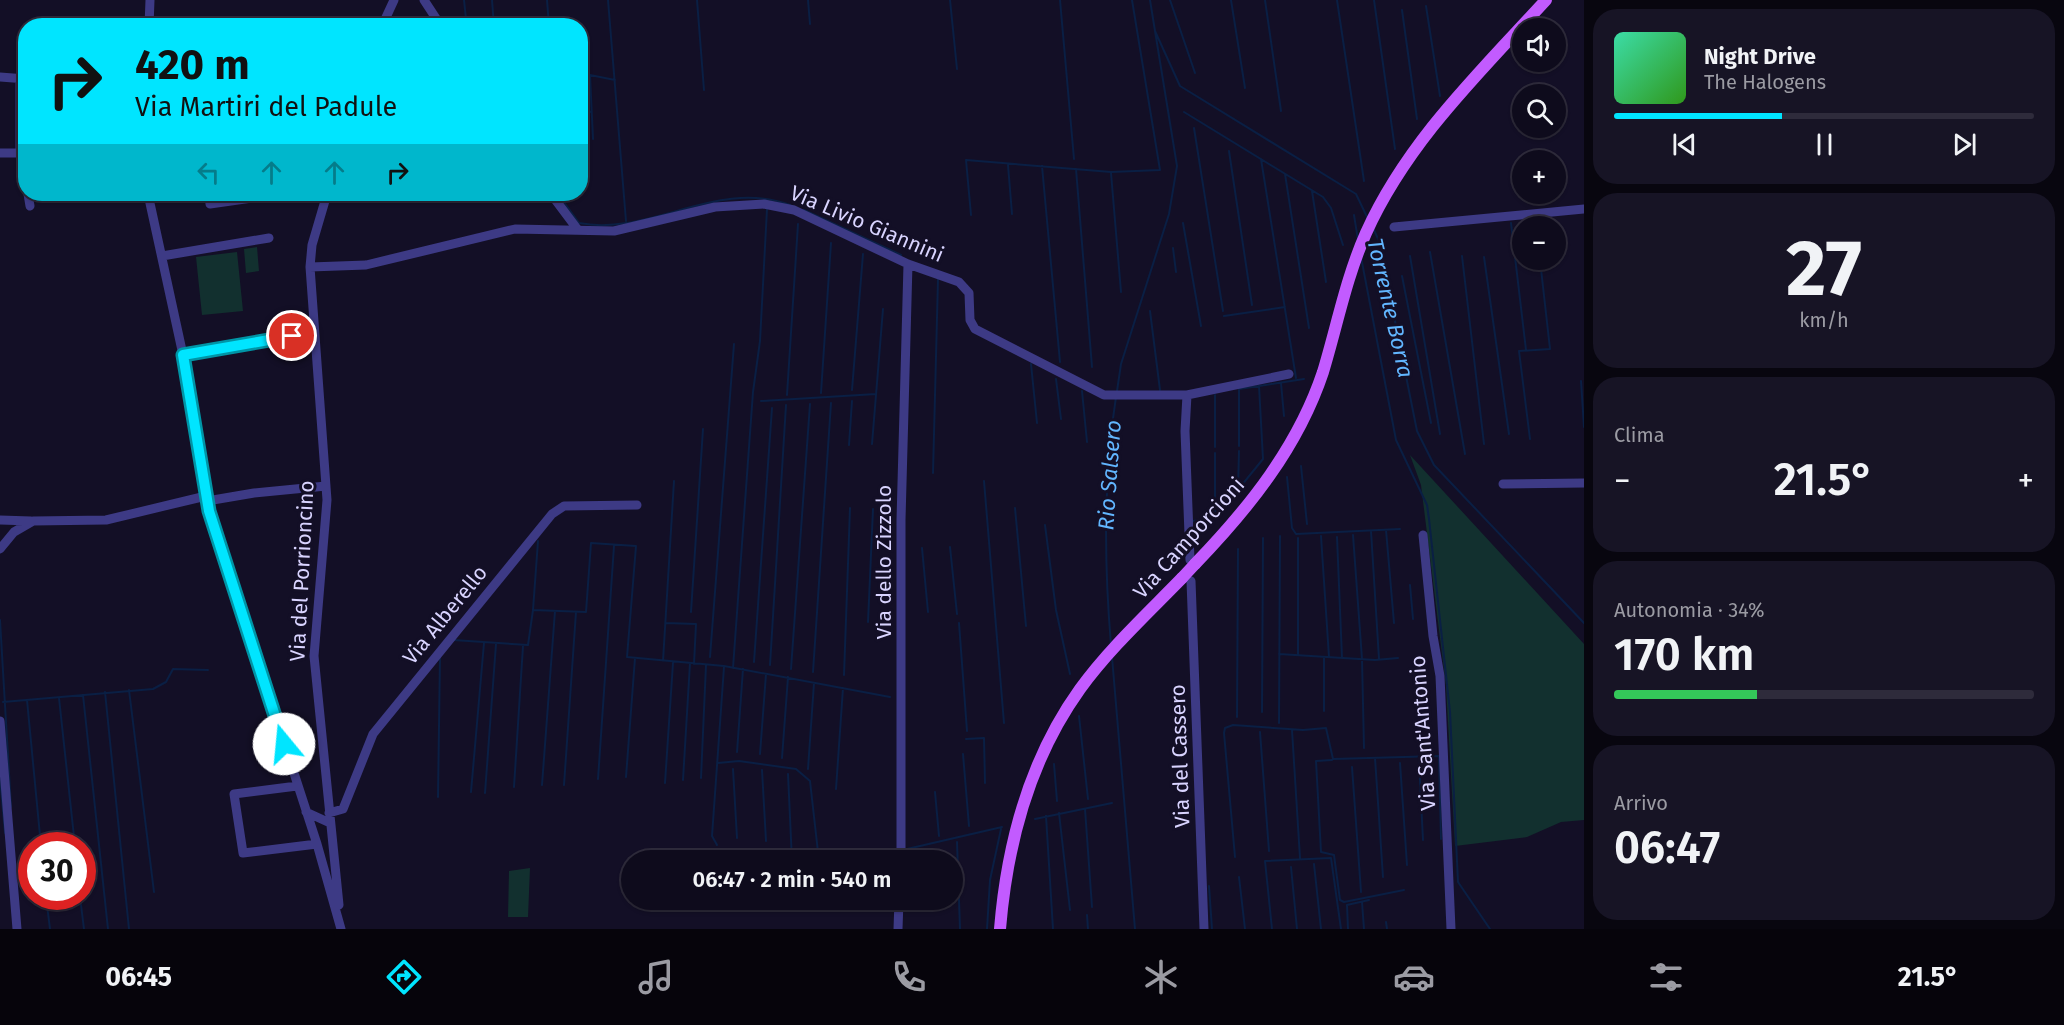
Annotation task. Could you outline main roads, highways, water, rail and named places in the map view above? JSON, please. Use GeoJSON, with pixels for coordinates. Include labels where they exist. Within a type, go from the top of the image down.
{"type":"FeatureCollection","features":[{"type":"Feature","properties":{"kind":"main road","name":"Via Camporcioni"},"geometry":{"type":"LineString","coordinates":[[1000,929],[1004,882],[1011,847],[1029,786],[1053,731],[1079,690],[1099,665],[1123,639],[1186,580],[1193,562],[1245,510],[1285,453],[1322,374],[1355,263],[1384,200],[1406,162],[1439,117],[1546,0]]}},
{"type":"Feature","properties":{"kind":"waterway"},"geometry":{"type":"LineString","coordinates":[[464,0],[466,18]]}},
{"type":"Feature","properties":{"kind":"waterway"},"geometry":{"type":"LineString","coordinates":[[492,0],[493,18]]}},
{"type":"Feature","properties":{"kind":"waterway"},"geometry":{"type":"LineString","coordinates":[[547,0],[548,18]]}},
{"type":"Feature","properties":{"kind":"waterway"},"geometry":{"type":"LineString","coordinates":[[608,0],[626,221]]}},
{"type":"Feature","properties":{"kind":"waterway"},"geometry":{"type":"LineString","coordinates":[[697,0],[704,90]]}},
{"type":"Feature","properties":{"kind":"waterway"},"geometry":{"type":"LineString","coordinates":[[808,0],[810,24]]}},
{"type":"Feature","properties":{"kind":"waterway"},"geometry":{"type":"LineString","coordinates":[[950,0],[957,69]]}},
{"type":"Feature","properties":{"kind":"waterway"},"geometry":{"type":"LineString","coordinates":[[1060,0],[1074,159]]}},
{"type":"Feature","properties":{"kind":"waterway"},"geometry":{"type":"LineString","coordinates":[[971,215],[966,160],[1111,172],[1160,170],[1132,0]]}},
{"type":"Feature","properties":{"kind":"waterway","name":"Torrente Borra"},"geometry":{"type":"LineString","coordinates":[[1150,0],[1155,31],[1180,86],[1356,194],[1368,219]]}},
{"type":"Feature","properties":{"kind":"waterway"},"geometry":{"type":"LineString","coordinates":[[1170,0],[1195,73]]}},
{"type":"Feature","properties":{"kind":"waterway"},"geometry":{"type":"LineString","coordinates":[[1231,0],[1245,88]]}},
{"type":"Feature","properties":{"kind":"waterway"},"geometry":{"type":"LineString","coordinates":[[1265,0],[1281,111]]}},
{"type":"Feature","properties":{"kind":"waterway"},"geometry":{"type":"LineString","coordinates":[[1337,0],[1364,181]]}},
{"type":"Feature","properties":{"kind":"waterway"},"geometry":{"type":"LineString","coordinates":[[1374,0],[1395,149]]}},
{"type":"Feature","properties":{"kind":"waterway"},"geometry":{"type":"LineString","coordinates":[[1426,6],[1440,96]]}},
{"type":"Feature","properties":{"kind":"waterway"},"geometry":{"type":"LineString","coordinates":[[1402,10],[1417,119]]}},
{"type":"Feature","properties":{"kind":"waterway","name":"Rio Salsero"},"geometry":{"type":"LineString","coordinates":[[1117,391],[1121,364],[1169,214],[1177,166],[1155,31]]}},
{"type":"Feature","properties":{"kind":"waterway"},"geometry":{"type":"LineString","coordinates":[[588,75],[615,80]]}},
{"type":"Feature","properties":{"kind":"waterway"},"geometry":{"type":"LineString","coordinates":[[590,75],[593,139]]}},
{"type":"Feature","properties":{"kind":"waterway"},"geometry":{"type":"LineString","coordinates":[[1184,112],[1323,197],[1331,208],[1343,245]]}},
{"type":"Feature","properties":{"kind":"waterway"},"geometry":{"type":"LineString","coordinates":[[1194,128],[1223,311]]}},
{"type":"Feature","properties":{"kind":"waterway"},"geometry":{"type":"LineString","coordinates":[[1229,151],[1252,305]]}},
{"type":"Feature","properties":{"kind":"waterway"},"geometry":{"type":"LineString","coordinates":[[1261,159],[1296,378]]}},
{"type":"Feature","properties":{"kind":"waterway"},"geometry":{"type":"LineString","coordinates":[[1008,165],[1012,214]]}},
{"type":"Feature","properties":{"kind":"waterway"},"geometry":{"type":"LineString","coordinates":[[1042,166],[1060,362]]}},
{"type":"Feature","properties":{"kind":"waterway"},"geometry":{"type":"LineString","coordinates":[[1076,169],[1092,367]]}},
{"type":"Feature","properties":{"kind":"waterway"},"geometry":{"type":"LineString","coordinates":[[1111,173],[1121,292]]}},
{"type":"Feature","properties":{"kind":"waterway"},"geometry":{"type":"LineString","coordinates":[[1285,174],[1309,328]]}},
{"type":"Feature","properties":{"kind":"waterway"},"geometry":{"type":"LineString","coordinates":[[1312,191],[1326,282]]}},
{"type":"Feature","properties":{"kind":"waterway"},"geometry":{"type":"LineString","coordinates":[[563,201],[579,223],[605,225],[631,222],[736,198],[763,199],[790,205]]}},
{"type":"Feature","properties":{"kind":"waterway"},"geometry":{"type":"LineString","coordinates":[[733,668],[753,392],[760,341],[767,209]]}},
{"type":"Feature","properties":{"kind":"waterway"},"geometry":{"type":"LineString","coordinates":[[804,210],[901,255]]}},
{"type":"Feature","properties":{"kind":"waterway"},"geometry":{"type":"LineString","coordinates":[[1354,215],[1358,240]]}},
{"type":"Feature","properties":{"kind":"waterway"},"geometry":{"type":"LineString","coordinates":[[1183,223],[1201,326]]}},
{"type":"Feature","properties":{"kind":"waterway"},"geometry":{"type":"LineString","coordinates":[[1511,223],[1526,350]]}},
{"type":"Feature","properties":{"kind":"waterway"},"geometry":{"type":"LineString","coordinates":[[787,395],[798,224]]}},
{"type":"Feature","properties":{"kind":"waterway","name":"Torrente Borra"},"geometry":{"type":"LineString","coordinates":[[1374,230],[1379,241],[1417,431],[1434,465],[1584,623]]}},
{"type":"Feature","properties":{"kind":"waterway"},"geometry":{"type":"LineString","coordinates":[[821,393],[831,243]]}},
{"type":"Feature","properties":{"kind":"waterway"},"geometry":{"type":"LineString","coordinates":[[1173,248],[1176,272]]}},
{"type":"Feature","properties":{"kind":"waterway"},"geometry":{"type":"LineString","coordinates":[[1430,252],[1465,454]]}},
{"type":"Feature","properties":{"kind":"waterway"},"geometry":{"type":"LineString","coordinates":[[852,390],[863,254]]}},
{"type":"Feature","properties":{"kind":"waterway"},"geometry":{"type":"LineString","coordinates":[[1410,256],[1440,434]]}},
{"type":"Feature","properties":{"kind":"waterway"},"geometry":{"type":"LineString","coordinates":[[1462,256],[1484,444]]}},
{"type":"Feature","properties":{"kind":"waterway"},"geometry":{"type":"LineString","coordinates":[[1361,257],[1396,440],[1427,505],[1450,712],[1458,882],[1490,929]]}},
{"type":"Feature","properties":{"kind":"waterway"},"geometry":{"type":"LineString","coordinates":[[1484,257],[1509,434]]}},
{"type":"Feature","properties":{"kind":"waterway"},"geometry":{"type":"LineString","coordinates":[[1530,439],[1519,351],[1550,349],[1541,270]]}},
{"type":"Feature","properties":{"kind":"waterway"},"geometry":{"type":"LineString","coordinates":[[1402,276],[1431,423]]}},
{"type":"Feature","properties":{"kind":"waterway"},"geometry":{"type":"LineString","coordinates":[[933,473],[938,279]]}},
{"type":"Feature","properties":{"kind":"waterway"},"geometry":{"type":"LineString","coordinates":[[1224,316],[1285,307]]}},
{"type":"Feature","properties":{"kind":"waterway"},"geometry":{"type":"LineString","coordinates":[[872,444],[883,309]]}},
{"type":"Feature","properties":{"kind":"waterway"},"geometry":{"type":"LineString","coordinates":[[1150,311],[1160,390]]}},
{"type":"Feature","properties":{"kind":"waterway"},"geometry":{"type":"LineString","coordinates":[[710,657],[734,344]]}},
{"type":"Feature","properties":{"kind":"waterway"},"geometry":{"type":"LineString","coordinates":[[1031,364],[1037,423]]}},
{"type":"Feature","properties":{"kind":"waterway"},"geometry":{"type":"LineString","coordinates":[[1056,379],[1061,419]]}},
{"type":"Feature","properties":{"kind":"waterway"},"geometry":{"type":"LineString","coordinates":[[1239,446],[1239,389],[1304,379]]}},
{"type":"Feature","properties":{"kind":"waterway"},"geometry":{"type":"LineString","coordinates":[[1581,381],[1584,427]]}},
{"type":"Feature","properties":{"kind":"waterway"},"geometry":{"type":"LineString","coordinates":[[1281,383],[1284,416]]}},
{"type":"Feature","properties":{"kind":"waterway"},"geometry":{"type":"LineString","coordinates":[[1193,521],[1215,518],[1263,459],[1259,386]]}},
{"type":"Feature","properties":{"kind":"waterway"},"geometry":{"type":"LineString","coordinates":[[1082,391],[1087,442]]}},
{"type":"Feature","properties":{"kind":"waterway"},"geometry":{"type":"LineString","coordinates":[[761,401],[876,394]]}},
{"type":"Feature","properties":{"kind":"waterway"},"geometry":{"type":"LineString","coordinates":[[1215,395],[1215,447]]}},
{"type":"Feature","properties":{"kind":"waterway","name":"Rio Salsero"},"geometry":{"type":"LineString","coordinates":[[1111,645],[1106,521],[1109,459],[1116,397]]}},
{"type":"Feature","properties":{"kind":"waterway"},"geometry":{"type":"LineString","coordinates":[[849,445],[852,401]]}},
{"type":"Feature","properties":{"kind":"waterway"},"geometry":{"type":"LineString","coordinates":[[813,672],[831,403]]}},
{"type":"Feature","properties":{"kind":"waterway"},"geometry":{"type":"LineString","coordinates":[[791,669],[810,404]]}},
{"type":"Feature","properties":{"kind":"waterway"},"geometry":{"type":"LineString","coordinates":[[770,665],[786,405]]}},
{"type":"Feature","properties":{"kind":"waterway"},"geometry":{"type":"LineString","coordinates":[[754,662],[772,408]]}},
{"type":"Feature","properties":{"kind":"waterway"},"geometry":{"type":"LineString","coordinates":[[691,612],[703,429]]}},
{"type":"Feature","properties":{"kind":"waterway"},"geometry":{"type":"LineString","coordinates":[[1238,490],[1239,451]]}},
{"type":"Feature","properties":{"kind":"waterway"},"geometry":{"type":"LineString","coordinates":[[1215,453],[1215,516]]}},
{"type":"Feature","properties":{"kind":"waterway"},"geometry":{"type":"LineString","coordinates":[[1301,466],[1307,524]]}},
{"type":"Feature","properties":{"kind":"waterway"},"geometry":{"type":"LineString","coordinates":[[1287,477],[1292,528],[1296,534],[1400,529]]}},
{"type":"Feature","properties":{"kind":"waterway"},"geometry":{"type":"LineString","coordinates":[[663,661],[674,481]]}},
{"type":"Feature","properties":{"kind":"waterway"},"geometry":{"type":"LineString","coordinates":[[984,481],[1004,723]]}},
{"type":"Feature","properties":{"kind":"waterway"},"geometry":{"type":"LineString","coordinates":[[844,675],[850,508]]}},
{"type":"Feature","properties":{"kind":"waterway"},"geometry":{"type":"LineString","coordinates":[[1015,508],[1026,626]]}},
{"type":"Feature","properties":{"kind":"waterway"},"geometry":{"type":"LineString","coordinates":[[868,622],[873,509]]}},
{"type":"Feature","properties":{"kind":"waterway"},"geometry":{"type":"LineString","coordinates":[[1045,525],[1056,610],[1070,674]]}},
{"type":"Feature","properties":{"kind":"waterway"},"geometry":{"type":"LineString","coordinates":[[1386,530],[1394,623]]}},
{"type":"Feature","properties":{"kind":"waterway"},"geometry":{"type":"LineString","coordinates":[[1371,531],[1379,659]]}},
{"type":"Feature","properties":{"kind":"waterway"},"geometry":{"type":"LineString","coordinates":[[1353,535],[1362,659],[1364,748]]}},
{"type":"Feature","properties":{"kind":"waterway"},"geometry":{"type":"LineString","coordinates":[[1279,723],[1280,536]]}},
{"type":"Feature","properties":{"kind":"waterway"},"geometry":{"type":"LineString","coordinates":[[1321,536],[1329,657]]}},
{"type":"Feature","properties":{"kind":"waterway"},"geometry":{"type":"LineString","coordinates":[[1337,537],[1342,658]]}},
{"type":"Feature","properties":{"kind":"waterway"},"geometry":{"type":"LineString","coordinates":[[1262,712],[1263,538]]}},
{"type":"Feature","properties":{"kind":"waterway"},"geometry":{"type":"LineString","coordinates":[[1298,538],[1298,655]]}},
{"type":"Feature","properties":{"kind":"waterway"},"geometry":{"type":"LineString","coordinates":[[453,640],[528,645],[538,541]]}},
{"type":"Feature","properties":{"kind":"waterway"},"geometry":{"type":"LineString","coordinates":[[533,610],[586,612],[591,543],[636,546],[627,657],[724,666],[890,697]]}},
{"type":"Feature","properties":{"kind":"waterway"},"geometry":{"type":"LineString","coordinates":[[598,779],[614,546]]}},
{"type":"Feature","properties":{"kind":"waterway"},"geometry":{"type":"LineString","coordinates":[[950,547],[957,614]]}},
{"type":"Feature","properties":{"kind":"waterway"},"geometry":{"type":"LineString","coordinates":[[922,548],[928,612]]}},
{"type":"Feature","properties":{"kind":"waterway"},"geometry":{"type":"LineString","coordinates":[[1237,717],[1238,549]]}},
{"type":"Feature","properties":{"kind":"waterway"},"geometry":{"type":"LineString","coordinates":[[1410,585],[1413,619]]}},
{"type":"Feature","properties":{"kind":"waterway"},"geometry":{"type":"LineString","coordinates":[[542,785],[555,611]]}},
{"type":"Feature","properties":{"kind":"waterway"},"geometry":{"type":"LineString","coordinates":[[564,785],[576,612]]}},
{"type":"Feature","properties":{"kind":"waterway"},"geometry":{"type":"LineString","coordinates":[[0,620],[11,807]]}},
{"type":"Feature","properties":{"kind":"waterway"},"geometry":{"type":"LineString","coordinates":[[666,623],[696,624],[694,664]]}},
{"type":"Feature","properties":{"kind":"waterway"},"geometry":{"type":"LineString","coordinates":[[959,623],[967,731]]}},
{"type":"Feature","properties":{"kind":"waterway"},"geometry":{"type":"LineString","coordinates":[[471,792],[484,643]]}},
{"type":"Feature","properties":{"kind":"waterway"},"geometry":{"type":"LineString","coordinates":[[485,793],[496,644]]}},
{"type":"Feature","properties":{"kind":"waterway"},"geometry":{"type":"LineString","coordinates":[[514,787],[523,646]]}},
{"type":"Feature","properties":{"kind":"waterway"},"geometry":{"type":"LineString","coordinates":[[1279,654],[1375,660],[1398,658]]}},
{"type":"Feature","properties":{"kind":"waterway"},"geometry":{"type":"LineString","coordinates":[[438,797],[440,656]]}},
{"type":"Feature","properties":{"kind":"waterway","name":"Rio Salsero"},"geometry":{"type":"LineString","coordinates":[[1112,657],[1135,929]]}},
{"type":"Feature","properties":{"kind":"waterway"},"geometry":{"type":"LineString","coordinates":[[1324,657],[1324,711]]}},
{"type":"Feature","properties":{"kind":"waterway"},"geometry":{"type":"LineString","coordinates":[[626,777],[635,658]]}},
{"type":"Feature","properties":{"kind":"waterway"},"geometry":{"type":"LineString","coordinates":[[665,783],[673,663]]}},
{"type":"Feature","properties":{"kind":"waterway"},"geometry":{"type":"LineString","coordinates":[[683,780],[690,663]]}},
{"type":"Feature","properties":{"kind":"waterway"},"geometry":{"type":"LineString","coordinates":[[701,778],[706,665]]}},
{"type":"Feature","properties":{"kind":"waterway"},"geometry":{"type":"LineString","coordinates":[[717,845],[712,836],[724,667]]}},
{"type":"Feature","properties":{"kind":"waterway"},"geometry":{"type":"LineString","coordinates":[[3,702],[153,689],[166,682],[173,669],[208,670]]}},
{"type":"Feature","properties":{"kind":"waterway"},"geometry":{"type":"LineString","coordinates":[[737,752],[743,669]]}},
{"type":"Feature","properties":{"kind":"waterway"},"geometry":{"type":"LineString","coordinates":[[760,754],[766,674]]}},
{"type":"Feature","properties":{"kind":"waterway"},"geometry":{"type":"LineString","coordinates":[[782,758],[788,677]]}},
{"type":"Feature","properties":{"kind":"waterway"},"geometry":{"type":"LineString","coordinates":[[808,769],[814,683]]}},
{"type":"Feature","properties":{"kind":"waterway"},"geometry":{"type":"LineString","coordinates":[[836,789],[843,688]]}},
{"type":"Feature","properties":{"kind":"waterway"},"geometry":{"type":"LineString","coordinates":[[129,690],[154,892]]}},
{"type":"Feature","properties":{"kind":"waterway"},"geometry":{"type":"LineString","coordinates":[[105,692],[129,929]]}},
{"type":"Feature","properties":{"kind":"waterway"},"geometry":{"type":"LineString","coordinates":[[83,695],[108,929]]}},
{"type":"Feature","properties":{"kind":"waterway"},"geometry":{"type":"LineString","coordinates":[[59,698],[73,832]]}},
{"type":"Feature","properties":{"kind":"waterway"},"geometry":{"type":"LineString","coordinates":[[27,700],[40,832]]}},
{"type":"Feature","properties":{"kind":"waterway"},"geometry":{"type":"LineString","coordinates":[[1079,716],[1088,799]]}},
{"type":"Feature","properties":{"kind":"waterway"},"geometry":{"type":"LineString","coordinates":[[1235,857],[1224,733],[1225,728],[1233,725],[1303,730],[1326,728],[1333,759],[1439,756],[1441,839]]}},
{"type":"Feature","properties":{"kind":"waterway"},"geometry":{"type":"LineString","coordinates":[[1292,730],[1300,858]]}},
{"type":"Feature","properties":{"kind":"waterway"},"geometry":{"type":"LineString","coordinates":[[1260,732],[1269,851]]}},
{"type":"Feature","properties":{"kind":"waterway"},"geometry":{"type":"LineString","coordinates":[[966,739],[984,738],[985,783]]}},
{"type":"Feature","properties":{"kind":"waterway"},"geometry":{"type":"LineString","coordinates":[[963,754],[969,826]]}},
{"type":"Feature","properties":{"kind":"waterway"},"geometry":{"type":"LineString","coordinates":[[1375,758],[1383,877]]}},
{"type":"Feature","properties":{"kind":"waterway"},"geometry":{"type":"LineString","coordinates":[[1332,760],[1316,761],[1321,852],[1334,855],[1340,900],[1344,902],[1404,890]]}},
{"type":"Feature","properties":{"kind":"waterway"},"geometry":{"type":"LineString","coordinates":[[718,763],[739,761],[796,769],[810,781],[818,850]]}},
{"type":"Feature","properties":{"kind":"waterway"},"geometry":{"type":"LineString","coordinates":[[1419,761],[1423,840]]}},
{"type":"Feature","properties":{"kind":"waterway"},"geometry":{"type":"LineString","coordinates":[[1400,763],[1407,865]]}},
{"type":"Feature","properties":{"kind":"waterway"},"geometry":{"type":"LineString","coordinates":[[1054,764],[1057,801]]}},
{"type":"Feature","properties":{"kind":"waterway"},"geometry":{"type":"LineString","coordinates":[[1352,767],[1361,892]]}},
{"type":"Feature","properties":{"kind":"waterway"},"geometry":{"type":"LineString","coordinates":[[733,769],[737,838]]}},
{"type":"Feature","properties":{"kind":"waterway"},"geometry":{"type":"LineString","coordinates":[[762,770],[766,841]]}},
{"type":"Feature","properties":{"kind":"waterway"},"geometry":{"type":"LineString","coordinates":[[788,774],[791,850]]}},
{"type":"Feature","properties":{"kind":"waterway"},"geometry":{"type":"LineString","coordinates":[[0,778],[5,833]]}},
{"type":"Feature","properties":{"kind":"waterway"},"geometry":{"type":"LineString","coordinates":[[935,792],[939,836]]}},
{"type":"Feature","properties":{"kind":"waterway"},"geometry":{"type":"LineString","coordinates":[[1035,819],[1112,803]]}},
{"type":"Feature","properties":{"kind":"waterway"},"geometry":{"type":"LineString","coordinates":[[1085,809],[1092,907]]}},
{"type":"Feature","properties":{"kind":"waterway"},"geometry":{"type":"LineString","coordinates":[[1059,813],[1070,910]]}},
{"type":"Feature","properties":{"kind":"waterway"},"geometry":{"type":"LineString","coordinates":[[1046,816],[1053,929]]}},
{"type":"Feature","properties":{"kind":"waterway"},"geometry":{"type":"LineString","coordinates":[[907,849],[1002,827]]}},
{"type":"Feature","properties":{"kind":"waterway"},"geometry":{"type":"LineString","coordinates":[[987,929],[990,880],[1001,829]]}},
{"type":"Feature","properties":{"kind":"waterway"},"geometry":{"type":"LineString","coordinates":[[957,842],[960,929]]}},
{"type":"Feature","properties":{"kind":"waterway"},"geometry":{"type":"LineString","coordinates":[[1272,929],[1265,861],[1331,858],[1341,929]]}},
{"type":"Feature","properties":{"kind":"waterway"},"geometry":{"type":"LineString","coordinates":[[1314,864],[1321,929]]}},
{"type":"Feature","properties":{"kind":"waterway"},"geometry":{"type":"LineString","coordinates":[[1291,867],[1297,929]]}},
{"type":"Feature","properties":{"kind":"waterway"},"geometry":{"type":"LineString","coordinates":[[1239,877],[1245,929]]}},
{"type":"Feature","properties":{"kind":"waterway"},"geometry":{"type":"LineString","coordinates":[[1209,886],[1212,929]]}},
{"type":"Feature","properties":{"kind":"waterway"},"geometry":{"type":"LineString","coordinates":[[1348,929],[1347,905],[1369,900]]}},
{"type":"Feature","properties":{"kind":"waterway"},"geometry":{"type":"LineString","coordinates":[[1362,902],[1364,929]]}},
{"type":"Feature","properties":{"kind":"waterway"},"geometry":{"type":"LineString","coordinates":[[48,910],[50,929]]}},
{"type":"Feature","properties":{"kind":"waterway"},"geometry":{"type":"LineString","coordinates":[[82,910],[84,929]]}},
{"type":"Feature","properties":{"kind":"waterway"},"geometry":{"type":"LineString","coordinates":[[1087,915],[1088,929]]}},
{"type":"Feature","properties":{"kind":"waterway"},"geometry":{"type":"LineString","coordinates":[[1386,922],[1387,929]]}}]}
